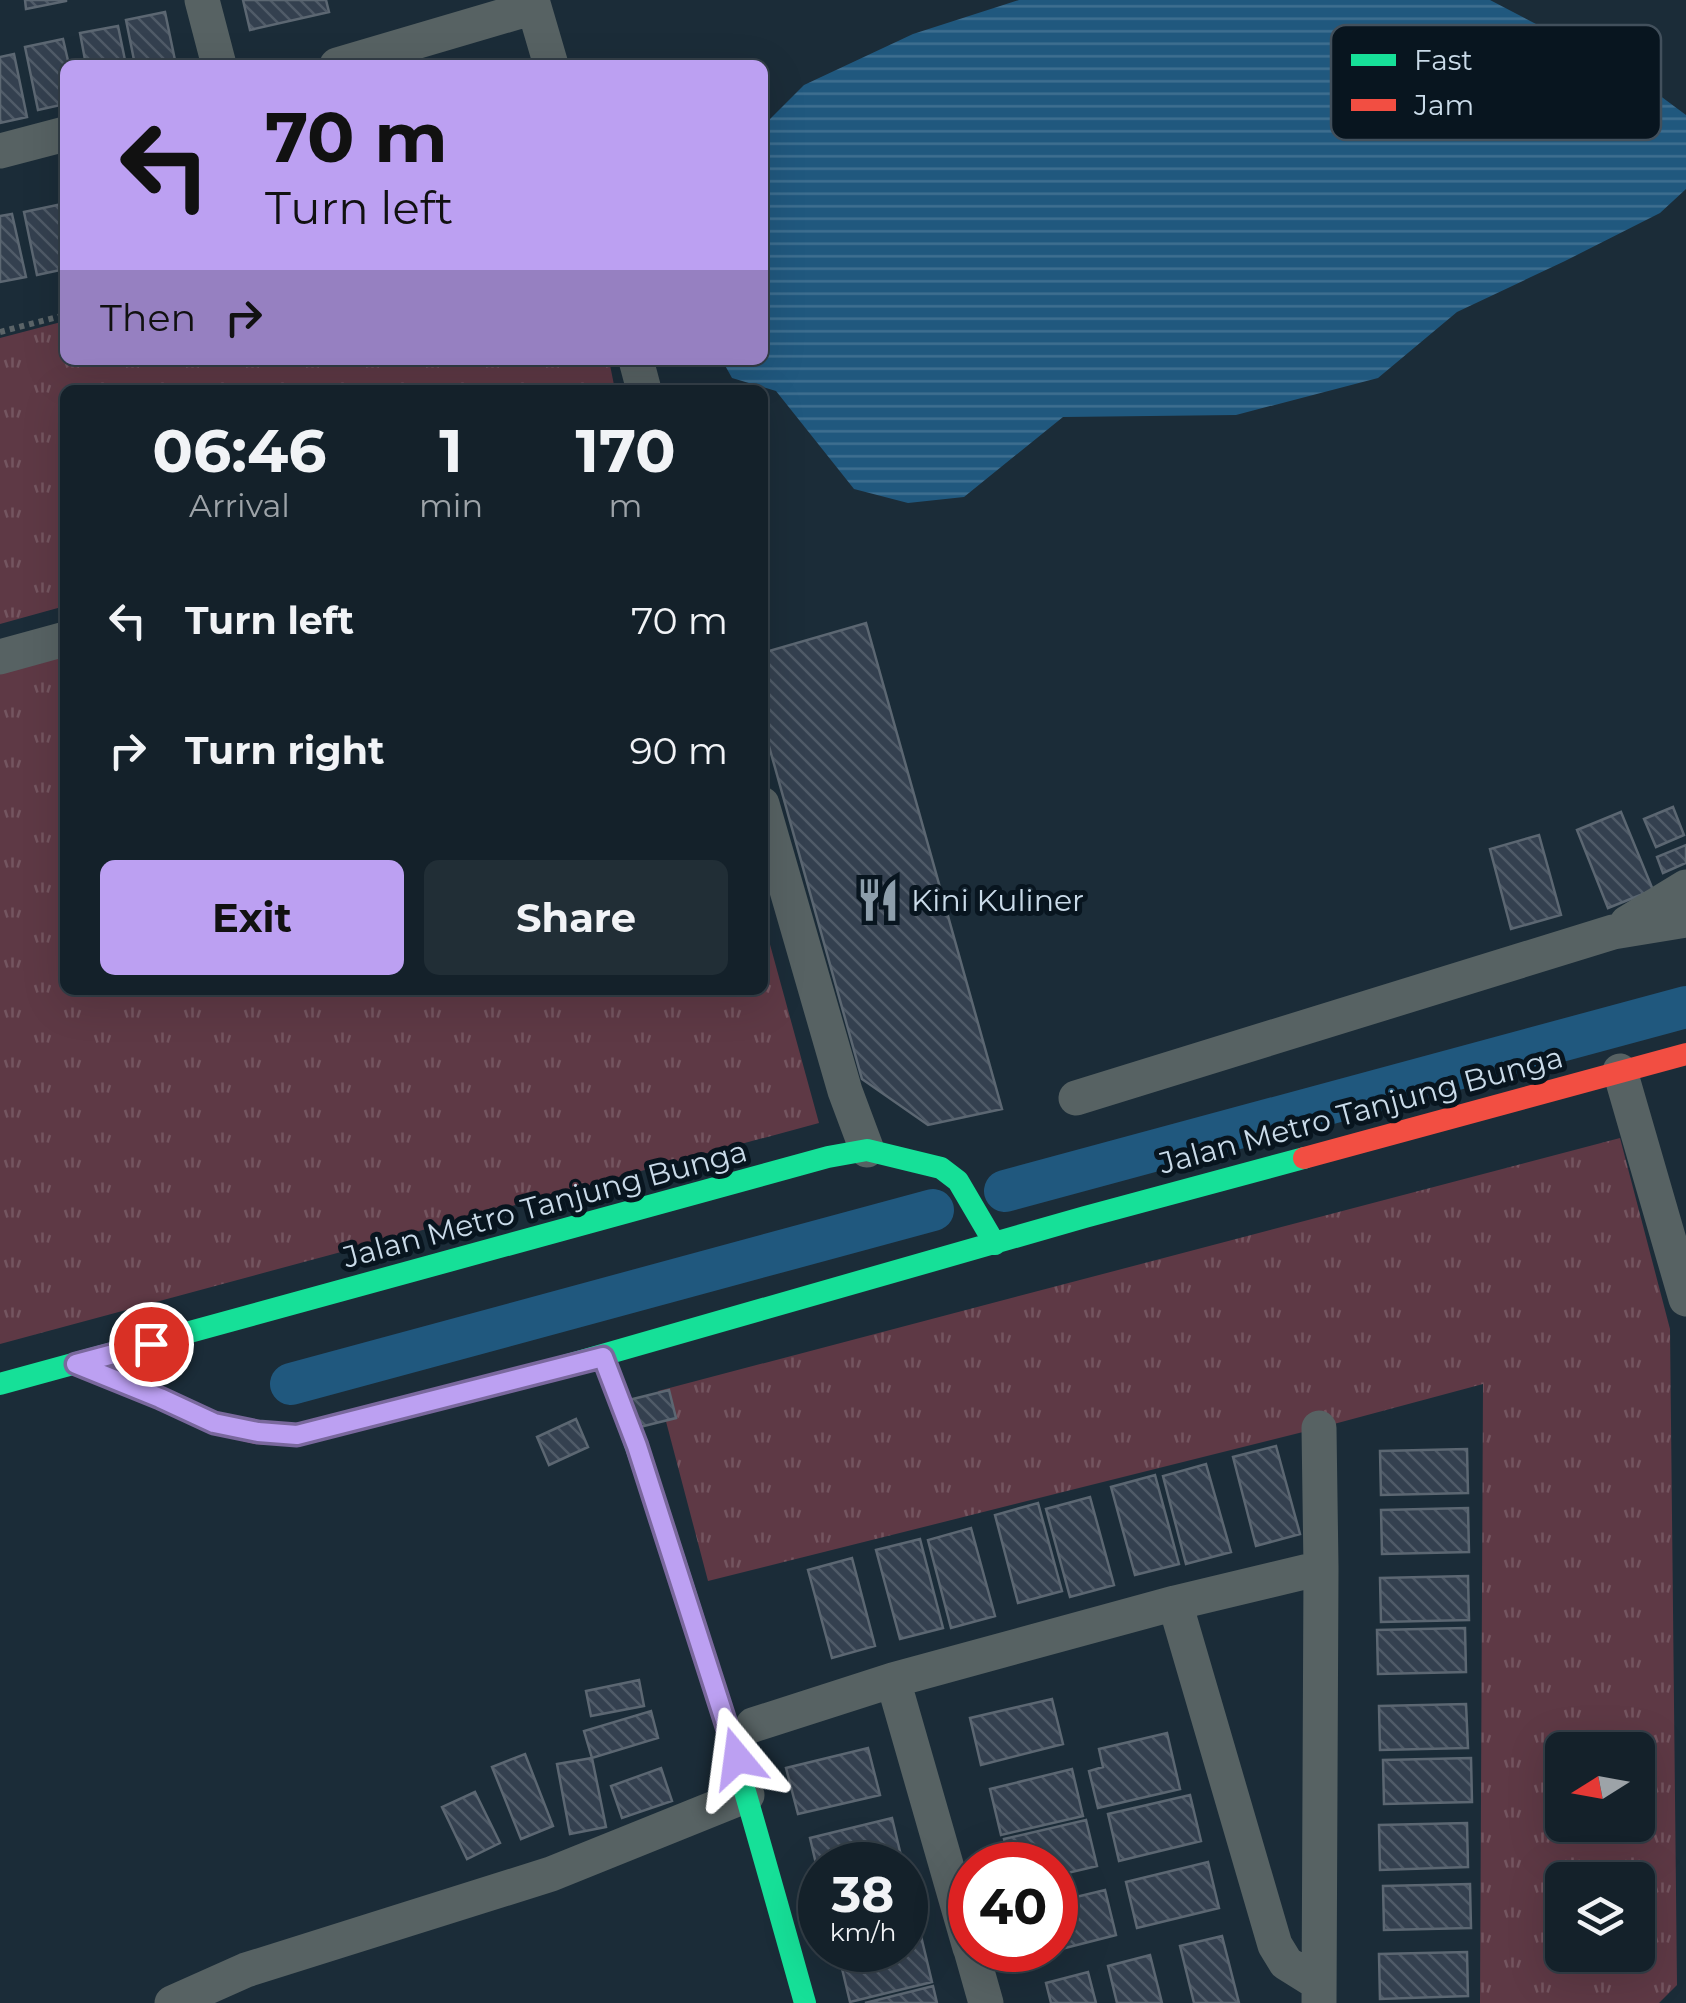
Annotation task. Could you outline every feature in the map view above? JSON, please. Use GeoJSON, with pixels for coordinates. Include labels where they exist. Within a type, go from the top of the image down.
{"type":"FeatureCollection","features":[{"type":"Feature","properties":{"kind":"main road","name":"Jalan Metro Tanjung Bunga"},"geometry":{"type":"LineString","coordinates":[[76,1364],[214,1423],[297,1435],[603,1357],[1085,1217],[1686,1054]]}},
{"type":"Feature","properties":{"kind":"main road","name":"Jalan Metro Tanjung Bunga"},"geometry":{"type":"LineString","coordinates":[[0,1384],[828,1157],[867,1150],[929,1164],[958,1180],[995,1244]]}},
{"type":"Feature","properties":{"kind":"main road"},"geometry":{"type":"LineString","coordinates":[[603,1357],[637,1446],[726,1721],[806,2003]]}},
{"type":"Feature","properties":{"kind":"street"},"geometry":{"type":"LineString","coordinates":[[202,0],[218,60]]}},
{"type":"Feature","properties":{"kind":"street"},"geometry":{"type":"LineString","coordinates":[[364,60],[533,4],[550,60]]}},
{"type":"Feature","properties":{"kind":"street"},"geometry":{"type":"LineString","coordinates":[[0,151],[60,135]]}},
{"type":"Feature","properties":{"kind":"street"},"geometry":{"type":"LineString","coordinates":[[0,657],[60,640]]}},
{"type":"Feature","properties":{"kind":"street"},"geometry":{"type":"LineString","coordinates":[[768,825],[844,1091],[867,1150]]}},
{"type":"Feature","properties":{"kind":"street"},"geometry":{"type":"LineString","coordinates":[[1612,932],[1686,887]]}},
{"type":"Feature","properties":{"kind":"street"},"geometry":{"type":"LineString","coordinates":[[1076,1098],[1612,932],[1686,920]]}},
{"type":"Feature","properties":{"kind":"street"},"geometry":{"type":"LineString","coordinates":[[1620,1071],[1686,1299]]}},
{"type":"Feature","properties":{"kind":"street"},"geometry":{"type":"LineString","coordinates":[[1318,1993],[1322,1568],[1319,1428]]}},
{"type":"Feature","properties":{"kind":"street"},"geometry":{"type":"LineString","coordinates":[[753,1725],[893,1680],[1175,1602],[1322,1568]]}},
{"type":"Feature","properties":{"kind":"street"},"geometry":{"type":"LineString","coordinates":[[1175,1602],[1275,1946],[1286,1963],[1318,1993]]}},
{"type":"Feature","properties":{"kind":"street"},"geometry":{"type":"LineString","coordinates":[[893,1680],[948,1872]]}},
{"type":"Feature","properties":{"kind":"street"},"geometry":{"type":"LineString","coordinates":[[172,2003],[246,1970],[551,1874],[747,1795]]}},
{"type":"Feature","properties":{"kind":"street"},"geometry":{"type":"LineString","coordinates":[[977,1972],[986,2003]]}},
{"type":"Feature","properties":{"kind":"path"},"geometry":{"type":"LineString","coordinates":[[0,332],[60,316]]}},
{"type":"Feature","properties":{"kind":"green space"},"geometry":{"type":"Polygon","coordinates":[[[60,322],[60,365],[610,365],[614,385],[60,385],[60,607],[0,624],[0,338],[60,322]]]}},
{"type":"Feature","properties":{"kind":"green space"},"geometry":{"type":"Polygon","coordinates":[[[60,653],[60,995],[768,995],[768,937],[819,1123],[0,1344],[0,669],[60,653]]]}},
{"type":"Feature","properties":{"kind":"green space"},"geometry":{"type":"Polygon","coordinates":[[[1620,1138],[1670,1329],[1677,1985],[1659,2003],[1480,2003],[1483,1384],[708,1581],[658,1391],[1620,1138]]]}},
{"type":"Feature","properties":{"kind":"water"},"geometry":{"type":"Polygon","coordinates":[[[1019,0],[1490,0],[1538,25],[1331,25],[1331,140],[1661,140],[1661,96],[1686,115],[1686,189],[1660,213],[1457,312],[1378,378],[1236,415],[1063,417],[964,497],[908,503],[854,489],[776,391],[768,385],[732,378],[725,365],[768,365],[768,121],[804,85],[913,34],[1019,0]]]}},
{"type":"Feature","properties":{"kind":"building"},"geometry":{"type":"Polygon","coordinates":[[[25,0],[66,0],[66,1],[26,9],[25,0]]]}},
{"type":"Feature","properties":{"kind":"building"},"geometry":{"type":"Polygon","coordinates":[[[243,0],[326,0],[329,12],[250,30],[243,0]]]}},
{"type":"Feature","properties":{"kind":"building"},"geometry":{"type":"Polygon","coordinates":[[[165,12],[175,60],[134,60],[126,20],[165,12]]]}},
{"type":"Feature","properties":{"kind":"building"},"geometry":{"type":"Polygon","coordinates":[[[118,26],[125,60],[85,60],[80,33],[118,26]]]}},
{"type":"Feature","properties":{"kind":"building"},"geometry":{"type":"Polygon","coordinates":[[[63,39],[68,60],[60,60],[60,105],[38,110],[25,47],[63,39]]]}},
{"type":"Feature","properties":{"kind":"building"},"geometry":{"type":"Polygon","coordinates":[[[14,54],[27,117],[0,123],[0,57],[14,54]]]}},
{"type":"Feature","properties":{"kind":"building"},"geometry":{"type":"Polygon","coordinates":[[[60,204],[60,270],[37,275],[24,212],[60,204]]]}},
{"type":"Feature","properties":{"kind":"building"},"geometry":{"type":"Polygon","coordinates":[[[12,214],[26,277],[0,282],[0,216],[12,214]]]}},
{"type":"Feature","properties":{"kind":"building","name":"Kini Kuliner"},"geometry":{"type":"Polygon","coordinates":[[[866,623],[1002,1109],[928,1125],[862,1079],[768,742],[768,651],[866,623]]]}},
{"type":"Feature","properties":{"kind":"building"},"geometry":{"type":"Polygon","coordinates":[[[1673,807],[1684,835],[1656,847],[1644,819],[1673,807]]]}},
{"type":"Feature","properties":{"kind":"building"},"geometry":{"type":"Polygon","coordinates":[[[1621,812],[1653,890],[1608,908],[1577,830],[1621,812]]]}},
{"type":"Feature","properties":{"kind":"building"},"geometry":{"type":"Polygon","coordinates":[[[1539,835],[1561,915],[1511,929],[1490,849],[1539,835]]]}},
{"type":"Feature","properties":{"kind":"building"},"geometry":{"type":"Polygon","coordinates":[[[1686,845],[1686,863],[1663,873],[1657,857],[1686,845]]]}},
{"type":"Feature","properties":{"kind":"building"},"geometry":{"type":"Polygon","coordinates":[[[669,1390],[676,1418],[636,1428],[629,1400],[669,1390]]]}},
{"type":"Feature","properties":{"kind":"building"},"geometry":{"type":"Polygon","coordinates":[[[576,1419],[588,1447],[549,1465],[537,1437],[576,1419]]]}},
{"type":"Feature","properties":{"kind":"building"},"geometry":{"type":"Polygon","coordinates":[[[1276,1446],[1300,1534],[1256,1546],[1233,1457],[1276,1446]]]}},
{"type":"Feature","properties":{"kind":"building"},"geometry":{"type":"Polygon","coordinates":[[[1467,1449],[1468,1493],[1381,1495],[1380,1451],[1467,1449]]]}},
{"type":"Feature","properties":{"kind":"building"},"geometry":{"type":"Polygon","coordinates":[[[1206,1464],[1231,1552],[1186,1564],[1163,1476],[1206,1464]]]}},
{"type":"Feature","properties":{"kind":"building"},"geometry":{"type":"Polygon","coordinates":[[[1155,1475],[1179,1564],[1135,1575],[1111,1487],[1155,1475]]]}},
{"type":"Feature","properties":{"kind":"building"},"geometry":{"type":"Polygon","coordinates":[[[1090,1497],[1114,1585],[1070,1597],[1046,1509],[1090,1497]]]}},
{"type":"Feature","properties":{"kind":"building"},"geometry":{"type":"Polygon","coordinates":[[[1038,1503],[1062,1591],[1018,1603],[995,1515],[1038,1503]]]}},
{"type":"Feature","properties":{"kind":"building"},"geometry":{"type":"Polygon","coordinates":[[[1468,1508],[1469,1552],[1382,1554],[1381,1510],[1468,1508]]]}},
{"type":"Feature","properties":{"kind":"building"},"geometry":{"type":"Polygon","coordinates":[[[971,1528],[995,1616],[951,1628],[928,1540],[971,1528]]]}},
{"type":"Feature","properties":{"kind":"building"},"geometry":{"type":"Polygon","coordinates":[[[920,1539],[943,1628],[900,1639],[876,1550],[920,1539]]]}},
{"type":"Feature","properties":{"kind":"building"},"geometry":{"type":"Polygon","coordinates":[[[852,1558],[875,1646],[832,1658],[808,1570],[852,1558]]]}},
{"type":"Feature","properties":{"kind":"building"},"geometry":{"type":"Polygon","coordinates":[[[1468,1576],[1469,1620],[1381,1622],[1380,1578],[1468,1576]]]}},
{"type":"Feature","properties":{"kind":"building"},"geometry":{"type":"Polygon","coordinates":[[[1465,1628],[1466,1672],[1378,1674],[1377,1630],[1465,1628]]]}},
{"type":"Feature","properties":{"kind":"building"},"geometry":{"type":"Polygon","coordinates":[[[639,1680],[644,1706],[591,1716],[586,1691],[639,1680]]]}},
{"type":"Feature","properties":{"kind":"building"},"geometry":{"type":"Polygon","coordinates":[[[1052,1699],[1063,1744],[981,1765],[970,1718],[1052,1699]]]}},
{"type":"Feature","properties":{"kind":"building"},"geometry":{"type":"Polygon","coordinates":[[[1466,1704],[1468,1748],[1380,1750],[1379,1706],[1466,1704]]]}},
{"type":"Feature","properties":{"kind":"building"},"geometry":{"type":"Polygon","coordinates":[[[651,1711],[658,1738],[592,1758],[584,1731],[651,1711]]]}},
{"type":"Feature","properties":{"kind":"building"},"geometry":{"type":"Polygon","coordinates":[[[1167,1733],[1180,1789],[1098,1808],[1089,1771],[1103,1767],[1099,1749],[1167,1733]]]}},
{"type":"Feature","properties":{"kind":"building"},"geometry":{"type":"Polygon","coordinates":[[[868,1748],[880,1795],[798,1814],[786,1768],[868,1748]]]}},
{"type":"Feature","properties":{"kind":"building"},"geometry":{"type":"Polygon","coordinates":[[[525,1754],[553,1826],[521,1839],[492,1767],[525,1754]]]}},
{"type":"Feature","properties":{"kind":"building"},"geometry":{"type":"Polygon","coordinates":[[[592,1758],[606,1827],[570,1834],[557,1764],[592,1758]]]}},
{"type":"Feature","properties":{"kind":"building"},"geometry":{"type":"Polygon","coordinates":[[[1471,1758],[1472,1802],[1384,1804],[1383,1760],[1471,1758]]]}},
{"type":"Feature","properties":{"kind":"building"},"geometry":{"type":"Polygon","coordinates":[[[661,1768],[672,1801],[622,1818],[611,1786],[661,1768]]]}},
{"type":"Feature","properties":{"kind":"building"},"geometry":{"type":"Polygon","coordinates":[[[1072,1769],[1083,1816],[1001,1835],[990,1789],[1072,1769]]]}},
{"type":"Feature","properties":{"kind":"building"},"geometry":{"type":"Polygon","coordinates":[[[475,1792],[500,1843],[467,1859],[442,1807],[475,1792]]]}},
{"type":"Feature","properties":{"kind":"building"},"geometry":{"type":"Polygon","coordinates":[[[1190,1795],[1201,1841],[1119,1861],[1108,1814],[1190,1795]]]}},
{"type":"Feature","properties":{"kind":"building"},"geometry":{"type":"Polygon","coordinates":[[[892,1818],[898,1842],[811,1842],[810,1838],[892,1818]]]}},
{"type":"Feature","properties":{"kind":"building"},"geometry":{"type":"Polygon","coordinates":[[[1086,1820],[1097,1866],[1078,1871],[1078,1842],[1004,1839],[1086,1820]]]}},
{"type":"Feature","properties":{"kind":"building"},"geometry":{"type":"Polygon","coordinates":[[[1467,1823],[1468,1867],[1380,1870],[1379,1825],[1467,1823]]]}},
{"type":"Feature","properties":{"kind":"building"},"geometry":{"type":"Polygon","coordinates":[[[1208,1862],[1219,1908],[1137,1928],[1126,1882],[1208,1862]]]}},
{"type":"Feature","properties":{"kind":"building"},"geometry":{"type":"Polygon","coordinates":[[[1470,1884],[1471,1928],[1384,1930],[1383,1886],[1470,1884]]]}},
{"type":"Feature","properties":{"kind":"building"},"geometry":{"type":"Polygon","coordinates":[[[1105,1890],[1116,1935],[1078,1945],[1078,1896],[1105,1890]]]}},
{"type":"Feature","properties":{"kind":"building"},"geometry":{"type":"Polygon","coordinates":[[[1222,1936],[1239,2003],[1194,2003],[1180,1946],[1222,1936]]]}},
{"type":"Feature","properties":{"kind":"building"},"geometry":{"type":"Polygon","coordinates":[[[1467,1952],[1468,1996],[1380,1999],[1379,1954],[1467,1952]]]}},
{"type":"Feature","properties":{"kind":"building"},"geometry":{"type":"Polygon","coordinates":[[[1150,1955],[1162,2003],[1117,2003],[1108,1966],[1150,1955]]]}},
{"type":"Feature","properties":{"kind":"building"},"geometry":{"type":"Polygon","coordinates":[[[928,1965],[932,1982],[850,2002],[843,1972],[928,1972],[928,1965]]]}},
{"type":"Feature","properties":{"kind":"building"},"geometry":{"type":"Polygon","coordinates":[[[1088,1972],[1096,2003],[1051,2003],[1046,1983],[1088,1972]]]}},
{"type":"Feature","properties":{"kind":"building"},"geometry":{"type":"Polygon","coordinates":[[[933,1986],[937,2003],[865,2003],[933,1986]]]}},
{"type":"Feature","properties":{"kind":"waterway"},"geometry":{"type":"LineString","coordinates":[[1005,1191],[1686,1007]]}},
{"type":"Feature","properties":{"kind":"waterway"},"geometry":{"type":"LineString","coordinates":[[291,1384],[933,1210]]}},
{"type":"Feature","properties":{"kind":"traffic: fast"},"geometry":{"type":"LineString","coordinates":[[0,1384],[828,1157],[867,1150],[941,1168],[958,1181],[995,1244]]}},
{"type":"Feature","properties":{"kind":"traffic: fast"},"geometry":{"type":"LineString","coordinates":[[550,1370],[1304,1158]]}},
{"type":"Feature","properties":{"kind":"traffic: fast"},"geometry":{"type":"LineString","coordinates":[[603,1357],[686,1597],[805,2003]]}},
{"type":"Feature","properties":{"kind":"traffic: jam"},"geometry":{"type":"LineString","coordinates":[[1304,1158],[1686,1054]]}},
{"type":"Feature","properties":{"kind":"traffic: jam"},"geometry":{"type":"LineString","coordinates":[[76,1364],[214,1423],[257,1433],[297,1435],[550,1370]]}},
{"type":"Feature","properties":{"kind":"place","name":"Kini Kuliner"},"geometry":{"type":"Point","coordinates":[878,900]}},
{"type":"Feature","properties":{"kind":"route"},"geometry":{"type":"LineString","coordinates":[[151,1344],[76,1364],[214,1423],[297,1435],[603,1357],[637,1446],[737,1758]]}}]}
